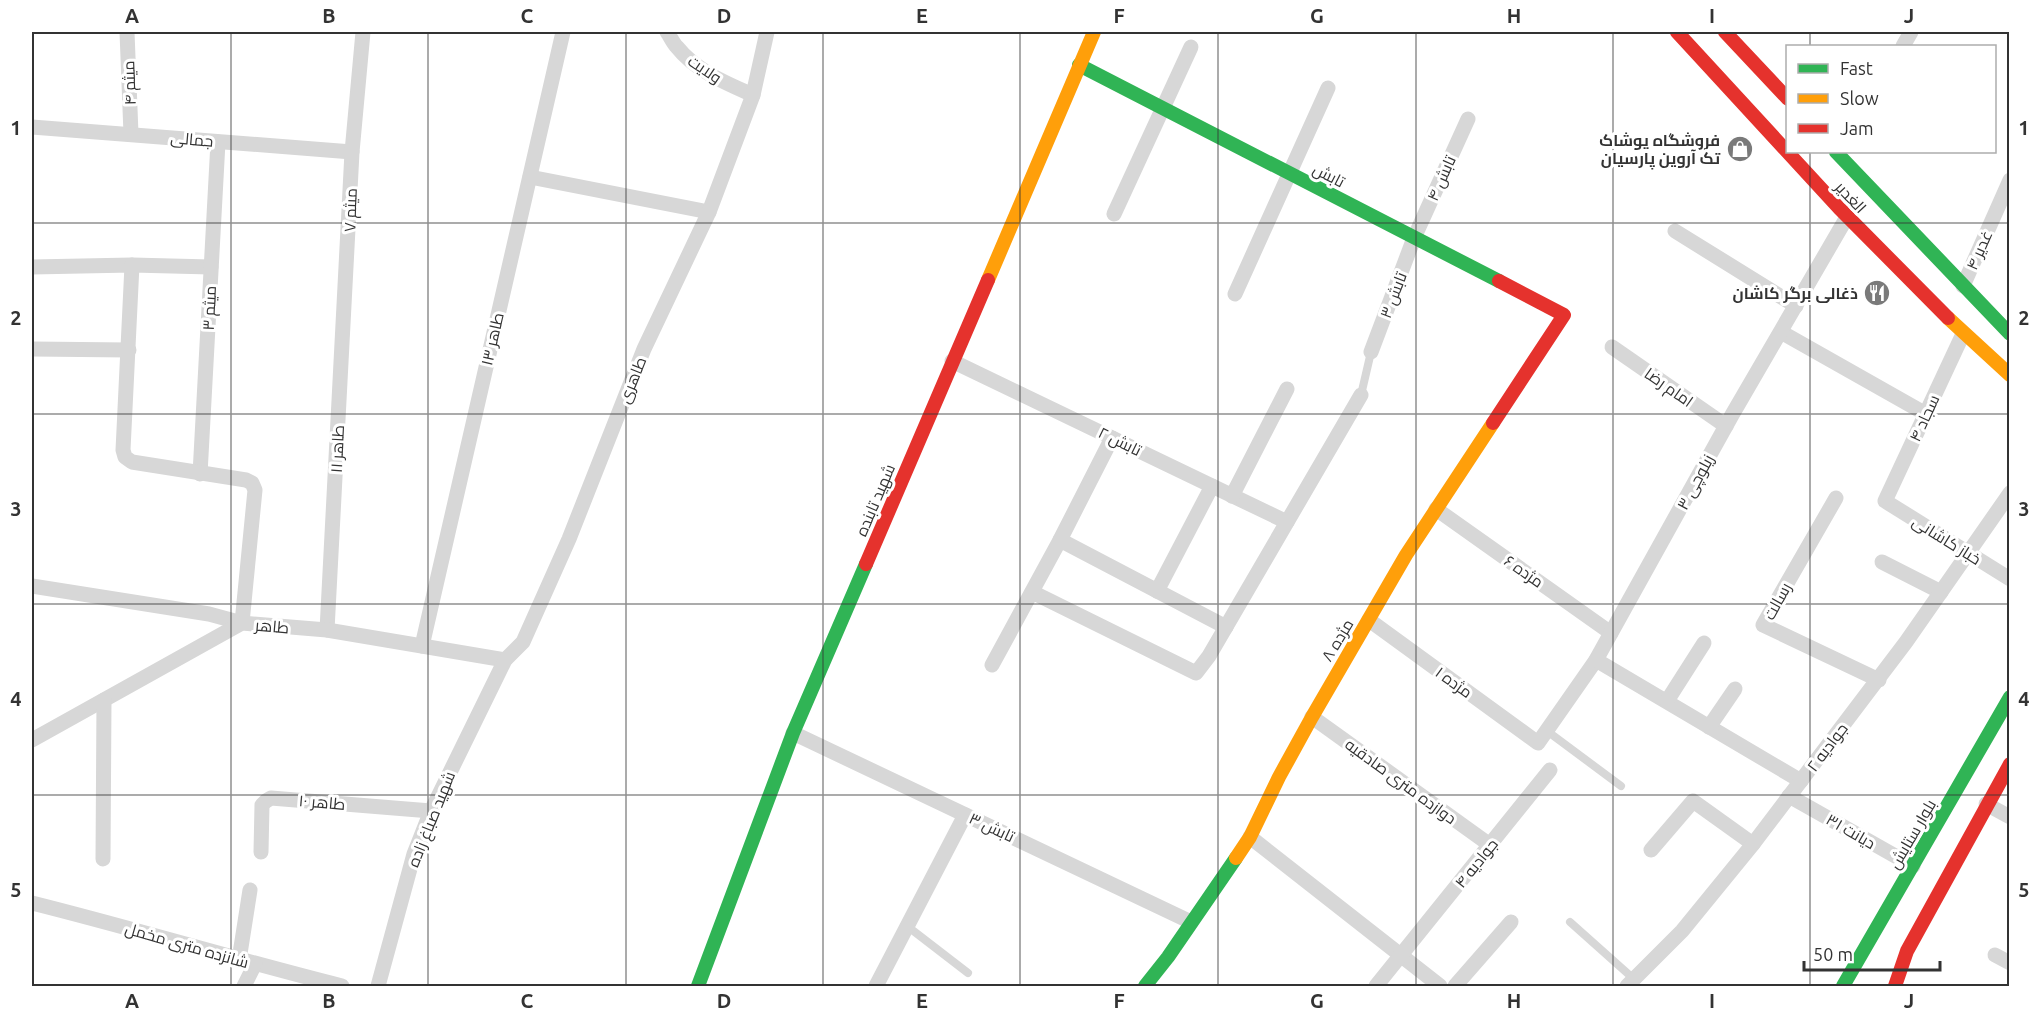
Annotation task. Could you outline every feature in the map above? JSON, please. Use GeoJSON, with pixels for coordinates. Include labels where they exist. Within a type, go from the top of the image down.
{"type":"FeatureCollection","features":[{"type":"Feature","properties":{"kind":"street","name":"میثم ۴"},"geometry":{"type":"LineString","coordinates":[[127,32],[131,134]]}},
{"type":"Feature","properties":{"kind":"street"},"geometry":{"type":"LineString","coordinates":[[352,152],[363,32]]}},
{"type":"Feature","properties":{"kind":"street","name":"طاهر ۱۳"},"geometry":{"type":"LineString","coordinates":[[422,646],[563,32]]}},
{"type":"Feature","properties":{"kind":"street","name":"ولایت"},"geometry":{"type":"LineString","coordinates":[[667,32],[677,48],[694,64],[716,78],[753,95]]}},
{"type":"Feature","properties":{"kind":"street","name":"طاهری"},"geometry":{"type":"LineString","coordinates":[[505,660],[523,642],[569,539],[644,349],[709,212],[753,95],[767,32]]}},
{"type":"Feature","properties":{"kind":"street","name":"شهید تابنده"},"geometry":{"type":"LineString","coordinates":[[698,987],[794,733],[1094,32]]}},
{"type":"Feature","properties":{"kind":"street","name":"الغدیر"},"geometry":{"type":"LineString","coordinates":[[1677,32],[1786,151]]}},
{"type":"Feature","properties":{"kind":"street"},"geometry":{"type":"LineString","coordinates":[[1728,33],[1786,97]]}},
{"type":"Feature","properties":{"kind":"street"},"geometry":{"type":"LineString","coordinates":[[1114,214],[1191,46]]}},
{"type":"Feature","properties":{"kind":"street","name":"تابش"},"geometry":{"type":"LineString","coordinates":[[1079,65],[1564,315]]}},
{"type":"Feature","properties":{"kind":"street"},"geometry":{"type":"LineString","coordinates":[[1235,294],[1328,88]]}},
{"type":"Feature","properties":{"kind":"street","name":"تابش ۴"},"geometry":{"type":"LineString","coordinates":[[1414,238],[1468,119]]}},
{"type":"Feature","properties":{"kind":"street","name":"جمالی"},"geometry":{"type":"LineString","coordinates":[[32,126],[352,152]]}},
{"type":"Feature","properties":{"kind":"street","name":"میثم ۳"},"geometry":{"type":"LineString","coordinates":[[200,474],[218,142]]}},
{"type":"Feature","properties":{"kind":"street","name":"میثم ۷"},"geometry":{"type":"LineString","coordinates":[[347,268],[352,152]]}},
{"type":"Feature","properties":{"kind":"street","name":"الغدیر"},"geometry":{"type":"LineString","coordinates":[[1788,153],[1847,218],[1896,243],[1963,286],[2010,334]]}},
{"type":"Feature","properties":{"kind":"street","name":"الغدیر"},"geometry":{"type":"LineString","coordinates":[[1842,154],[1896,243],[1963,334],[2010,375]]}},
{"type":"Feature","properties":{"kind":"street"},"geometry":{"type":"LineString","coordinates":[[530,177],[709,212]]}},
{"type":"Feature","properties":{"kind":"street","name":"غدیر ۴"},"geometry":{"type":"LineString","coordinates":[[1963,286],[2010,180]]}},
{"type":"Feature","properties":{"kind":"street","name":"زیلوچی ۳"},"geometry":{"type":"LineString","coordinates":[[1542,737],[1596,660],[1726,426],[1847,218]]}},
{"type":"Feature","properties":{"kind":"street"},"geometry":{"type":"LineString","coordinates":[[1675,231],[1796,306]]}},
{"type":"Feature","properties":{"kind":"street","name":"تابش ۳"},"geometry":{"type":"LineString","coordinates":[[1371,352],[1414,238]]}},
{"type":"Feature","properties":{"kind":"street"},"geometry":{"type":"LineString","coordinates":[[32,586],[209,614],[242,623],[255,490],[252,483],[246,480],[132,462],[125,457],[123,450],[132,265]]}},
{"type":"Feature","properties":{"kind":"street"},"geometry":{"type":"LineString","coordinates":[[32,267],[132,265],[211,267]]}},
{"type":"Feature","properties":{"kind":"street","name":"طاهر ۱۱"},"geometry":{"type":"LineString","coordinates":[[327,630],[347,268]]}},
{"type":"Feature","properties":{"kind":"street","name":"مژده ۸"},"geometry":{"type":"LineString","coordinates":[[1149,985],[1250,837],[1279,777],[1369,620],[1436,509],[1564,315]]}},
{"type":"Feature","properties":{"kind":"street"},"geometry":{"type":"LineString","coordinates":[[1781,332],[1926,414]]}},
{"type":"Feature","properties":{"kind":"street","name":"سجاد ۴"},"geometry":{"type":"LineString","coordinates":[[1885,501],[1963,334]]}},
{"type":"Feature","properties":{"kind":"street","name":"امام رضا"},"geometry":{"type":"LineString","coordinates":[[1612,347],[1726,426]]}},
{"type":"Feature","properties":{"kind":"street"},"geometry":{"type":"LineString","coordinates":[[32,350],[129,350]]}},
{"type":"Feature","properties":{"kind":"street","name":"تابش ۲"},"geometry":{"type":"LineString","coordinates":[[952,361],[1287,522]]}},
{"type":"Feature","properties":{"kind":"street"},"geometry":{"type":"LineString","coordinates":[[1232,496],[1287,389]]}},
{"type":"Feature","properties":{"kind":"street"},"geometry":{"type":"LineString","coordinates":[[1032,592],[1196,673],[1209,656],[1361,395]]}},
{"type":"Feature","properties":{"kind":"street"},"geometry":{"type":"LineString","coordinates":[[992,665],[1112,438]]}},
{"type":"Feature","properties":{"kind":"street"},"geometry":{"type":"LineString","coordinates":[[1157,591],[1212,486]]}},
{"type":"Feature","properties":{"kind":"street","name":"جوادیه ۲"},"geometry":{"type":"LineString","coordinates":[[1631,983],[1682,931],[1753,844],[1879,680],[2010,493]]}},
{"type":"Feature","properties":{"kind":"street","name":"رسالت"},"geometry":{"type":"LineString","coordinates":[[1836,498],[1763,625],[1879,680]]}},
{"type":"Feature","properties":{"kind":"street","name":"خباز کاشانی"},"geometry":{"type":"LineString","coordinates":[[1885,501],[2010,579]]}},
{"type":"Feature","properties":{"kind":"street","name":"مژده ۶"},"geometry":{"type":"LineString","coordinates":[[1436,509],[1611,633]]}},
{"type":"Feature","properties":{"kind":"street"},"geometry":{"type":"LineString","coordinates":[[1060,540],[1226,627]]}},
{"type":"Feature","properties":{"kind":"street"},"geometry":{"type":"LineString","coordinates":[[1882,562],[1941,592]]}},
{"type":"Feature","properties":{"kind":"street","name":"مژده ۱"},"geometry":{"type":"LineString","coordinates":[[1369,620],[1542,737]]}},
{"type":"Feature","properties":{"kind":"street","name":"طاهر"},"geometry":{"type":"LineString","coordinates":[[32,740],[242,623],[327,630],[505,660]]}},
{"type":"Feature","properties":{"kind":"street"},"geometry":{"type":"LineString","coordinates":[[1666,701],[1704,643]]}},
{"type":"Feature","properties":{"kind":"street","name":"شهید صباغ زاده"},"geometry":{"type":"LineString","coordinates":[[378,987],[414,854],[431,811],[505,660]]}},
{"type":"Feature","properties":{"kind":"street"},"geometry":{"type":"LineString","coordinates":[[1596,660],[1801,781]]}},
{"type":"Feature","properties":{"kind":"street"},"geometry":{"type":"LineString","coordinates":[[1709,727],[1734,688]]}},
{"type":"Feature","properties":{"kind":"street","name":"بلوار ستایش"},"geometry":{"type":"LineString","coordinates":[[1843,987],[1913,866],[2004,719],[2010,697]]}},
{"type":"Feature","properties":{"kind":"street"},"geometry":{"type":"LineString","coordinates":[[103,860],[104,700]]}},
{"type":"Feature","properties":{"kind":"street","name":"دوازده متری صادقیه"},"geometry":{"type":"LineString","coordinates":[[1312,717],[1490,845]]}},
{"type":"Feature","properties":{"kind":"street","name":"تابش ۳"},"geometry":{"type":"LineString","coordinates":[[794,733],[1191,922]]}},
{"type":"Feature","properties":{"kind":"street"},"geometry":{"type":"LineString","coordinates":[[1895,987],[1907,951],[2010,764]]}},
{"type":"Feature","properties":{"kind":"street","name":"جوادیه ۴"},"geometry":{"type":"LineString","coordinates":[[1376,987],[1550,770]]}},
{"type":"Feature","properties":{"kind":"street","name":"دیانت ۳۱"},"geometry":{"type":"LineString","coordinates":[[1789,796],[1913,866]]}},
{"type":"Feature","properties":{"kind":"street","name":"طاهر ۱۰"},"geometry":{"type":"LineString","coordinates":[[261,852],[262,806],[272,798],[431,811]]}},
{"type":"Feature","properties":{"kind":"street"},"geometry":{"type":"LineString","coordinates":[[1651,850],[1693,801],[1753,844]]}},
{"type":"Feature","properties":{"kind":"street"},"geometry":{"type":"LineString","coordinates":[[1986,804],[2010,817]]}},
{"type":"Feature","properties":{"kind":"street"},"geometry":{"type":"LineString","coordinates":[[876,987],[965,815]]}},
{"type":"Feature","properties":{"kind":"street"},"geometry":{"type":"LineString","coordinates":[[1250,837],[1440,987]]}},
{"type":"Feature","properties":{"kind":"street"},"geometry":{"type":"LineString","coordinates":[[239,960],[250,890]]}},
{"type":"Feature","properties":{"kind":"street","name":"شانزده متری مخمل"},"geometry":{"type":"LineString","coordinates":[[32,903],[132,928],[239,960],[342,987]]}},
{"type":"Feature","properties":{"kind":"street"},"geometry":{"type":"LineString","coordinates":[[1455,987],[1511,922]]}},
{"type":"Feature","properties":{"kind":"street"},"geometry":{"type":"LineString","coordinates":[[1995,955],[2010,963]]}},
{"type":"Feature","properties":{"kind":"street"},"geometry":{"type":"LineString","coordinates":[[244,987],[255,964]]}},
{"type":"Feature","properties":{"kind":"lane"},"geometry":{"type":"LineString","coordinates":[[1361,395],[1371,352]]}},
{"type":"Feature","properties":{"kind":"lane"},"geometry":{"type":"LineString","coordinates":[[1542,737],[1621,786]]}},
{"type":"Feature","properties":{"kind":"lane"},"geometry":{"type":"LineString","coordinates":[[1570,922],[1631,983]]}},
{"type":"Feature","properties":{"kind":"lane"},"geometry":{"type":"LineString","coordinates":[[907,926],[968,973]]}},
{"type":"Feature","properties":{"kind":"traffic: fast"},"geometry":{"type":"LineString","coordinates":[[1079,65],[1499,281]]}},
{"type":"Feature","properties":{"kind":"traffic: fast"},"geometry":{"type":"LineString","coordinates":[[1837,153],[2010,334]]}},
{"type":"Feature","properties":{"kind":"traffic: fast"},"geometry":{"type":"LineString","coordinates":[[698,986],[793,733],[866,564]]}},
{"type":"Feature","properties":{"kind":"traffic: fast"},"geometry":{"type":"LineString","coordinates":[[1843,986],[2010,697]]}},
{"type":"Feature","properties":{"kind":"traffic: fast"},"geometry":{"type":"LineString","coordinates":[[1145,986],[1168,957],[1236,858]]}},
{"type":"Feature","properties":{"kind":"traffic: slow"},"geometry":{"type":"LineString","coordinates":[[988,280],[1094,32]]}},
{"type":"Feature","properties":{"kind":"traffic: slow"},"geometry":{"type":"LineString","coordinates":[[1948,318],[2010,375]]}},
{"type":"Feature","properties":{"kind":"traffic: slow"},"geometry":{"type":"LineString","coordinates":[[1236,858],[1250,837],[1312,717],[1406,555],[1493,423]]}},
{"type":"Feature","properties":{"kind":"traffic: jam"},"geometry":{"type":"LineString","coordinates":[[1677,32],[1786,150]]}},
{"type":"Feature","properties":{"kind":"traffic: jam"},"geometry":{"type":"LineString","coordinates":[[1725,32],[1786,97]]}},
{"type":"Feature","properties":{"kind":"traffic: jam"},"geometry":{"type":"LineString","coordinates":[[1788,153],[1839,208],[1948,318]]}},
{"type":"Feature","properties":{"kind":"traffic: jam"},"geometry":{"type":"LineString","coordinates":[[866,564],[988,280]]}},
{"type":"Feature","properties":{"kind":"traffic: jam"},"geometry":{"type":"LineString","coordinates":[[1493,423],[1564,315],[1499,281]]}},
{"type":"Feature","properties":{"kind":"traffic: jam"},"geometry":{"type":"LineString","coordinates":[[1895,986],[1907,951],[2010,764]]}},
{"type":"Feature","properties":{"kind":"place","name":"فروشگاه پوشاک تک آروین پارسیان"},"geometry":{"type":"Point","coordinates":[1740,149]}},
{"type":"Feature","properties":{"kind":"place","name":"ذغالی برگر کاشان"},"geometry":{"type":"Point","coordinates":[1877,293]}}]}
